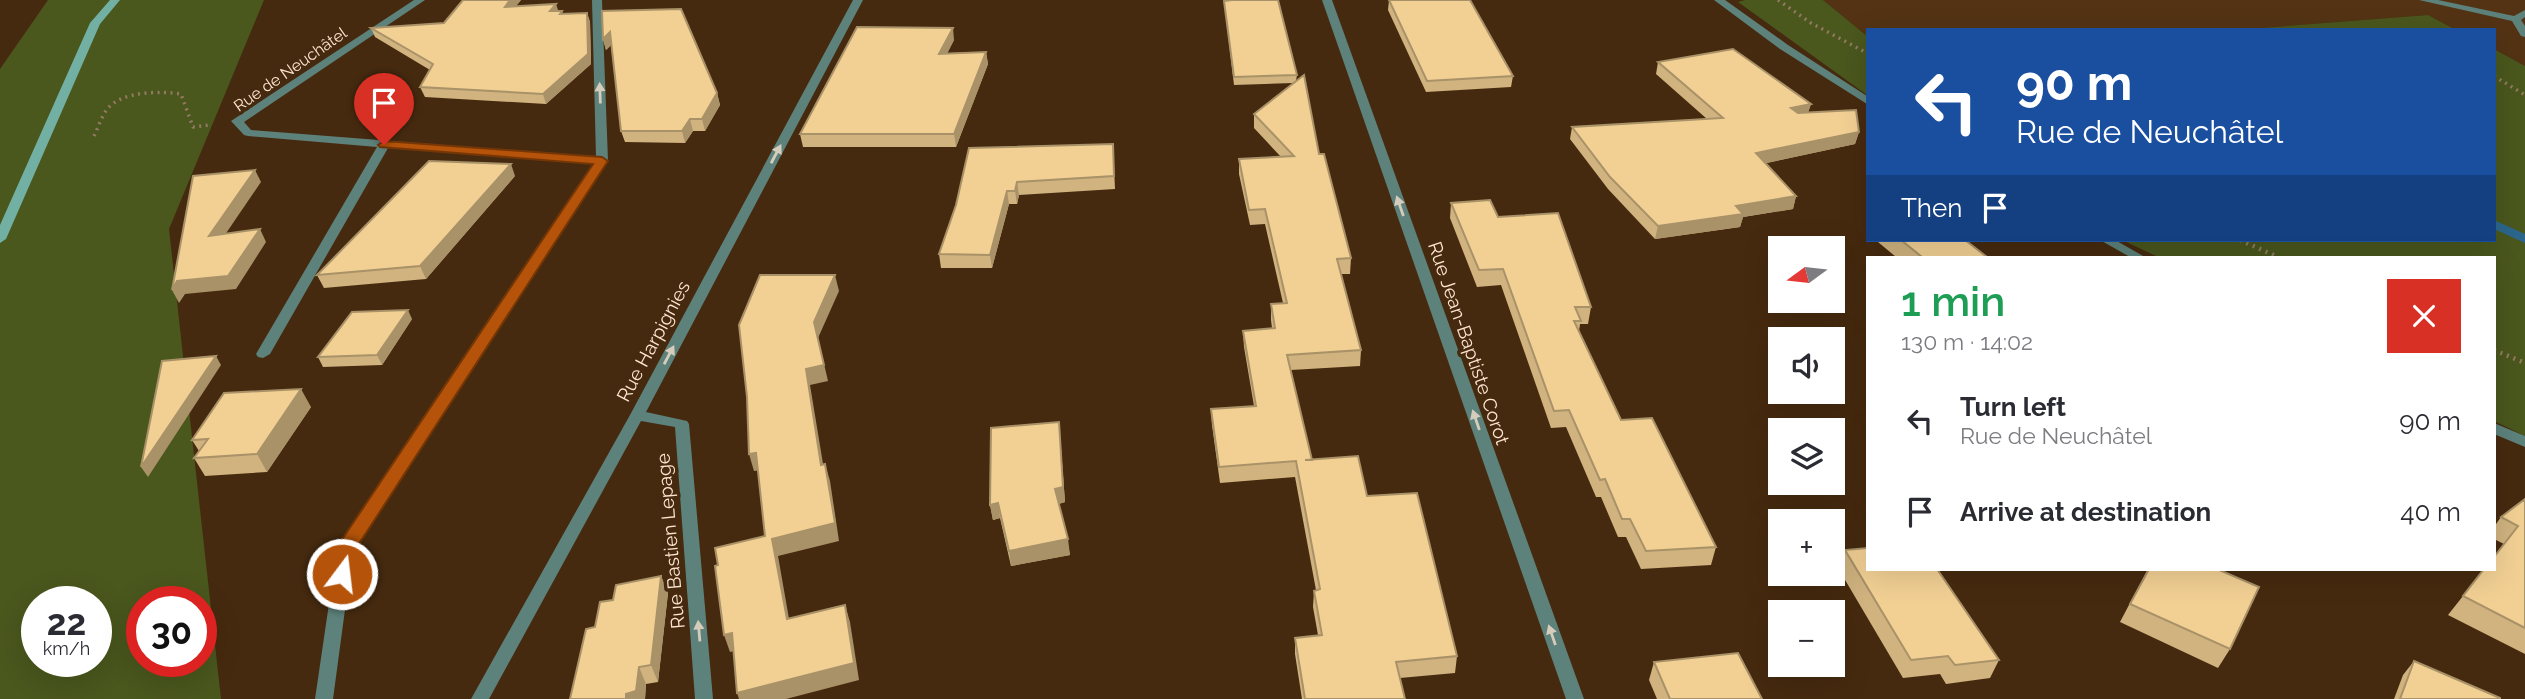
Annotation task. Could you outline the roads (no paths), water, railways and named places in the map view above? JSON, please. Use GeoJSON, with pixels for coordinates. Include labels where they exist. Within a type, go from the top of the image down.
{"type":"FeatureCollection","features":[{"type":"Feature","properties":{"kind":"main road"},"geometry":{"type":"LineString","coordinates":[[0,239],[95,23],[115,0]]}},
{"type":"Feature","properties":{"kind":"street","name":"Rue de Neuchâtel"},"geometry":{"type":"LineString","coordinates":[[420,0],[237,121],[248,133],[602,161]]}},
{"type":"Feature","properties":{"kind":"street"},"geometry":{"type":"LineString","coordinates":[[324,699],[345,549],[602,161],[597,0]]}},
{"type":"Feature","properties":{"kind":"street","name":"Rue Harpignies"},"geometry":{"type":"LineString","coordinates":[[480,699],[637,415],[858,0]]}},
{"type":"Feature","properties":{"kind":"street","name":"Rue Jean-Baptiste Corot"},"geometry":{"type":"LineString","coordinates":[[1327,0],[1574,699]]}},
{"type":"Feature","properties":{"kind":"street"},"geometry":{"type":"LineString","coordinates":[[1719,0],[1784,47],[1866,100]]}},
{"type":"Feature","properties":{"kind":"street"},"geometry":{"type":"LineString","coordinates":[[2424,0],[2520,16],[2525,34]]}},
{"type":"Feature","properties":{"kind":"street"},"geometry":{"type":"LineString","coordinates":[[263,354],[384,145]]}},
{"type":"Feature","properties":{"kind":"street"},"geometry":{"type":"LineString","coordinates":[[2110,242],[2137,256]]}},
{"type":"Feature","properties":{"kind":"street","name":"Rue Bastien Lepage"},"geometry":{"type":"LineString","coordinates":[[637,415],[682,425],[704,699]]}},
{"type":"Feature","properties":{"kind":"street"},"geometry":{"type":"LineString","coordinates":[[2496,429],[2525,442]]}},
{"type":"Feature","properties":{"kind":"waterway"},"geometry":{"type":"LineString","coordinates":[[2496,225],[2525,239]]}}]}
